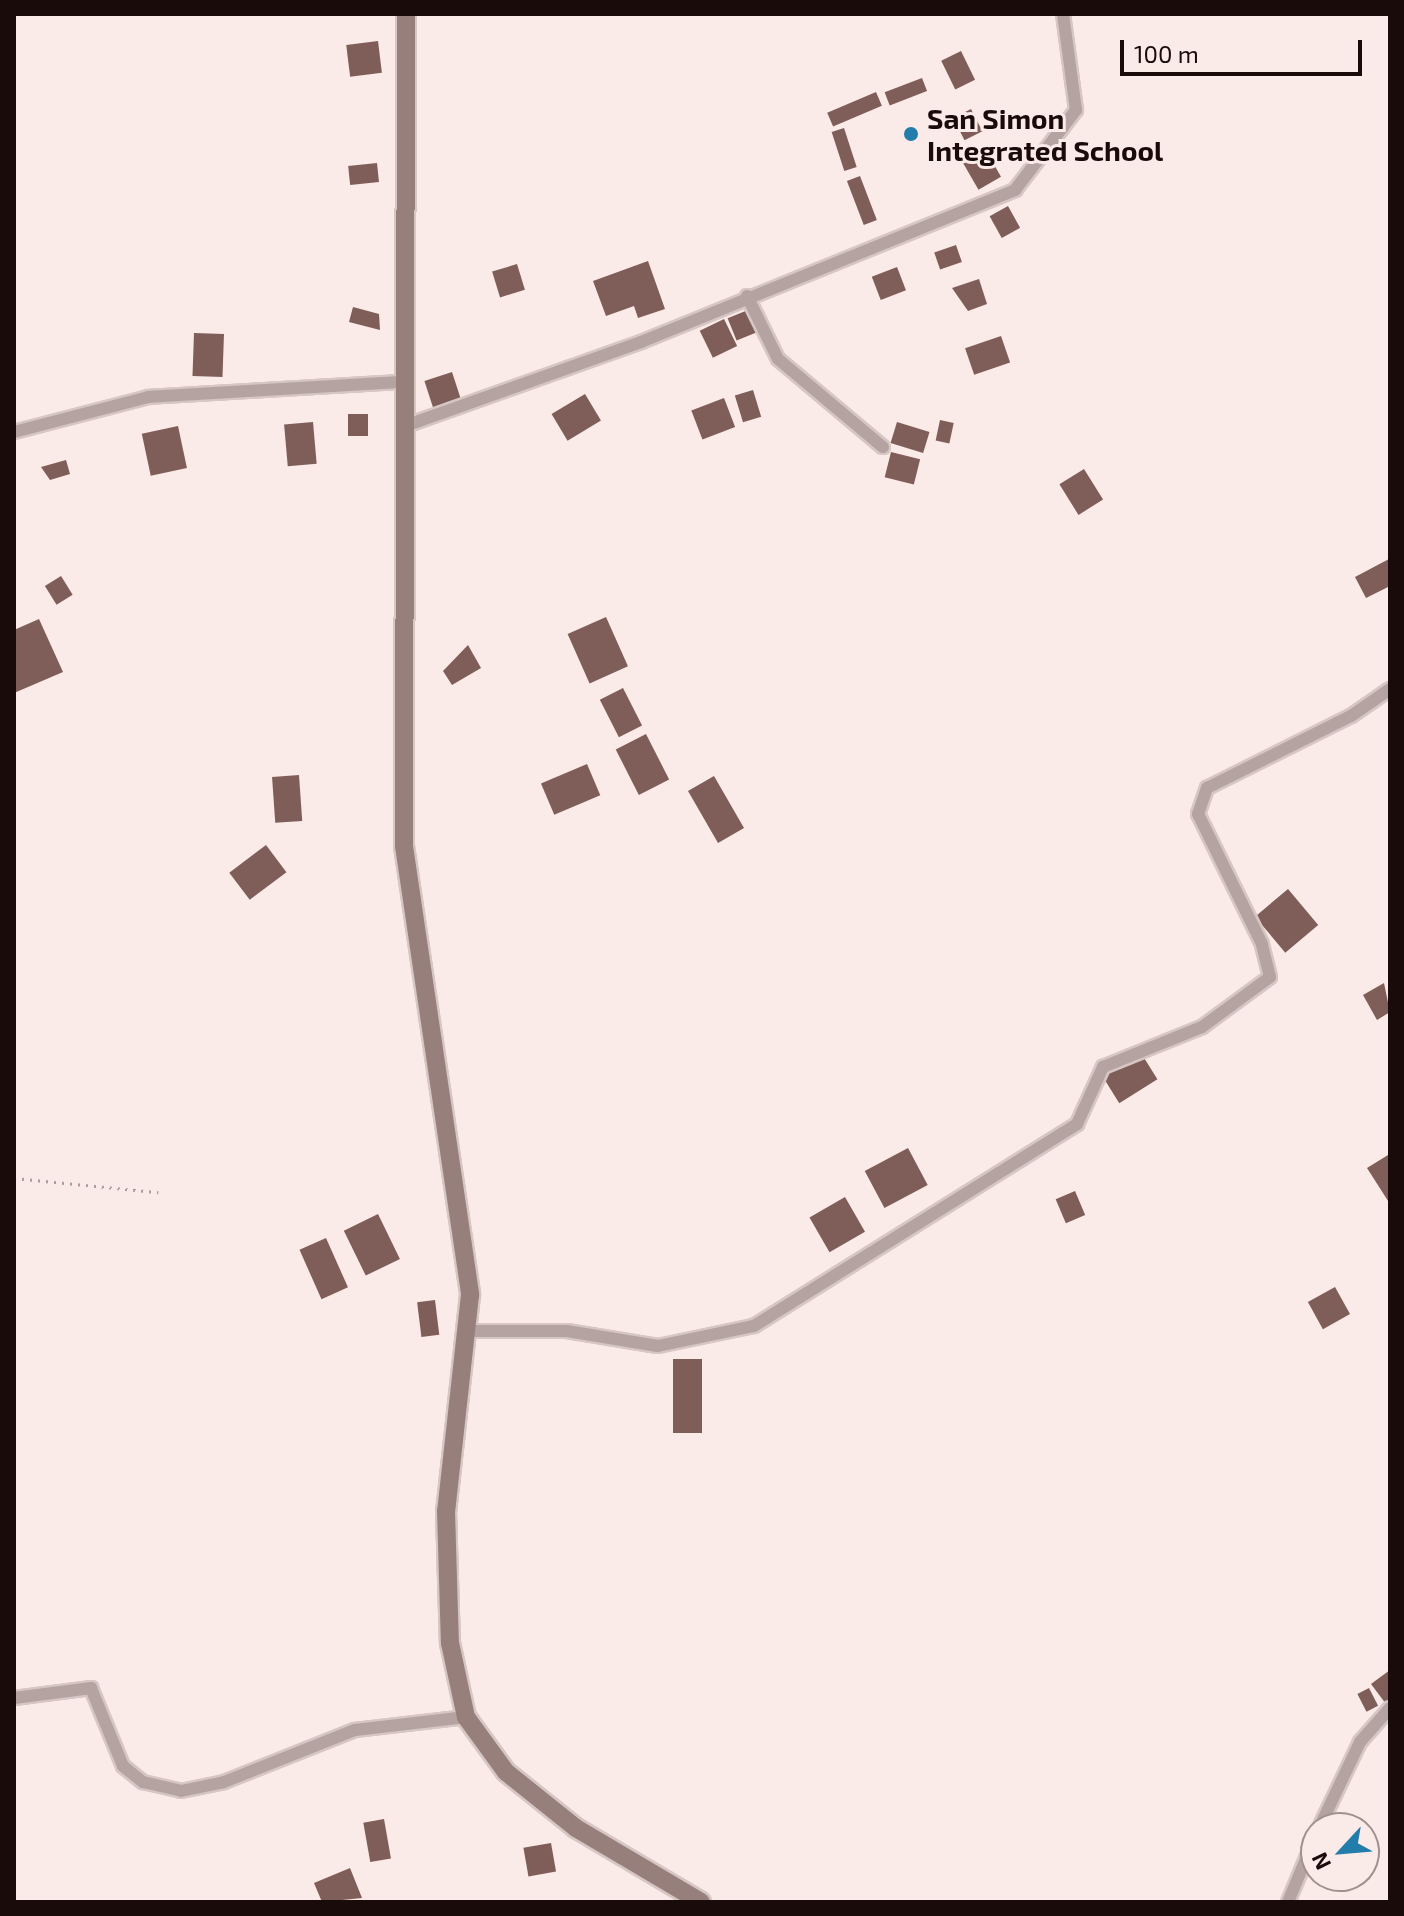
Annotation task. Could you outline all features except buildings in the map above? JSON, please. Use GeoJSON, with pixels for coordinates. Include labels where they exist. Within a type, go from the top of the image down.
{"type":"FeatureCollection","features":[{"type":"Feature","properties":{"kind":"main road"},"geometry":{"type":"LineString","coordinates":[[406,14],[404,846],[467,1257],[470,1331],[444,1577],[466,1717],[536,1798],[701,1902]]}},
{"type":"Feature","properties":{"kind":"street"},"geometry":{"type":"LineString","coordinates":[[405,426],[747,296],[1027,181],[1076,110],[1063,14]]}},
{"type":"Feature","properties":{"kind":"street"},"geometry":{"type":"LineString","coordinates":[[747,296],[778,359],[883,447]]}},
{"type":"Feature","properties":{"kind":"street"},"geometry":{"type":"LineString","coordinates":[[14,432],[148,397],[403,382]]}},
{"type":"Feature","properties":{"kind":"street"},"geometry":{"type":"LineString","coordinates":[[470,1331],[567,1331],[658,1346],[754,1326],[804,1301],[1077,1124],[1103,1067],[1202,1027],[1270,977],[1262,944],[1198,814],[1207,788],[1351,716],[1390,689]]}},
{"type":"Feature","properties":{"kind":"street"},"geometry":{"type":"LineString","coordinates":[[14,1698],[91,1688],[123,1766],[143,1782],[181,1791],[224,1782],[355,1730],[466,1717]]}},
{"type":"Feature","properties":{"kind":"street"},"geometry":{"type":"LineString","coordinates":[[1327,1812],[1360,1742],[1390,1708]]}},
{"type":"Feature","properties":{"kind":"street"},"geometry":{"type":"LineString","coordinates":[[1288,1902],[1300,1873]]}},
{"type":"Feature","properties":{"kind":"path"},"geometry":{"type":"LineString","coordinates":[[14,1178],[158,1192]]}},
{"type":"Feature","properties":{"kind":"place","name":"San Simon Integrated School"},"geometry":{"type":"Point","coordinates":[911,134]}}]}
